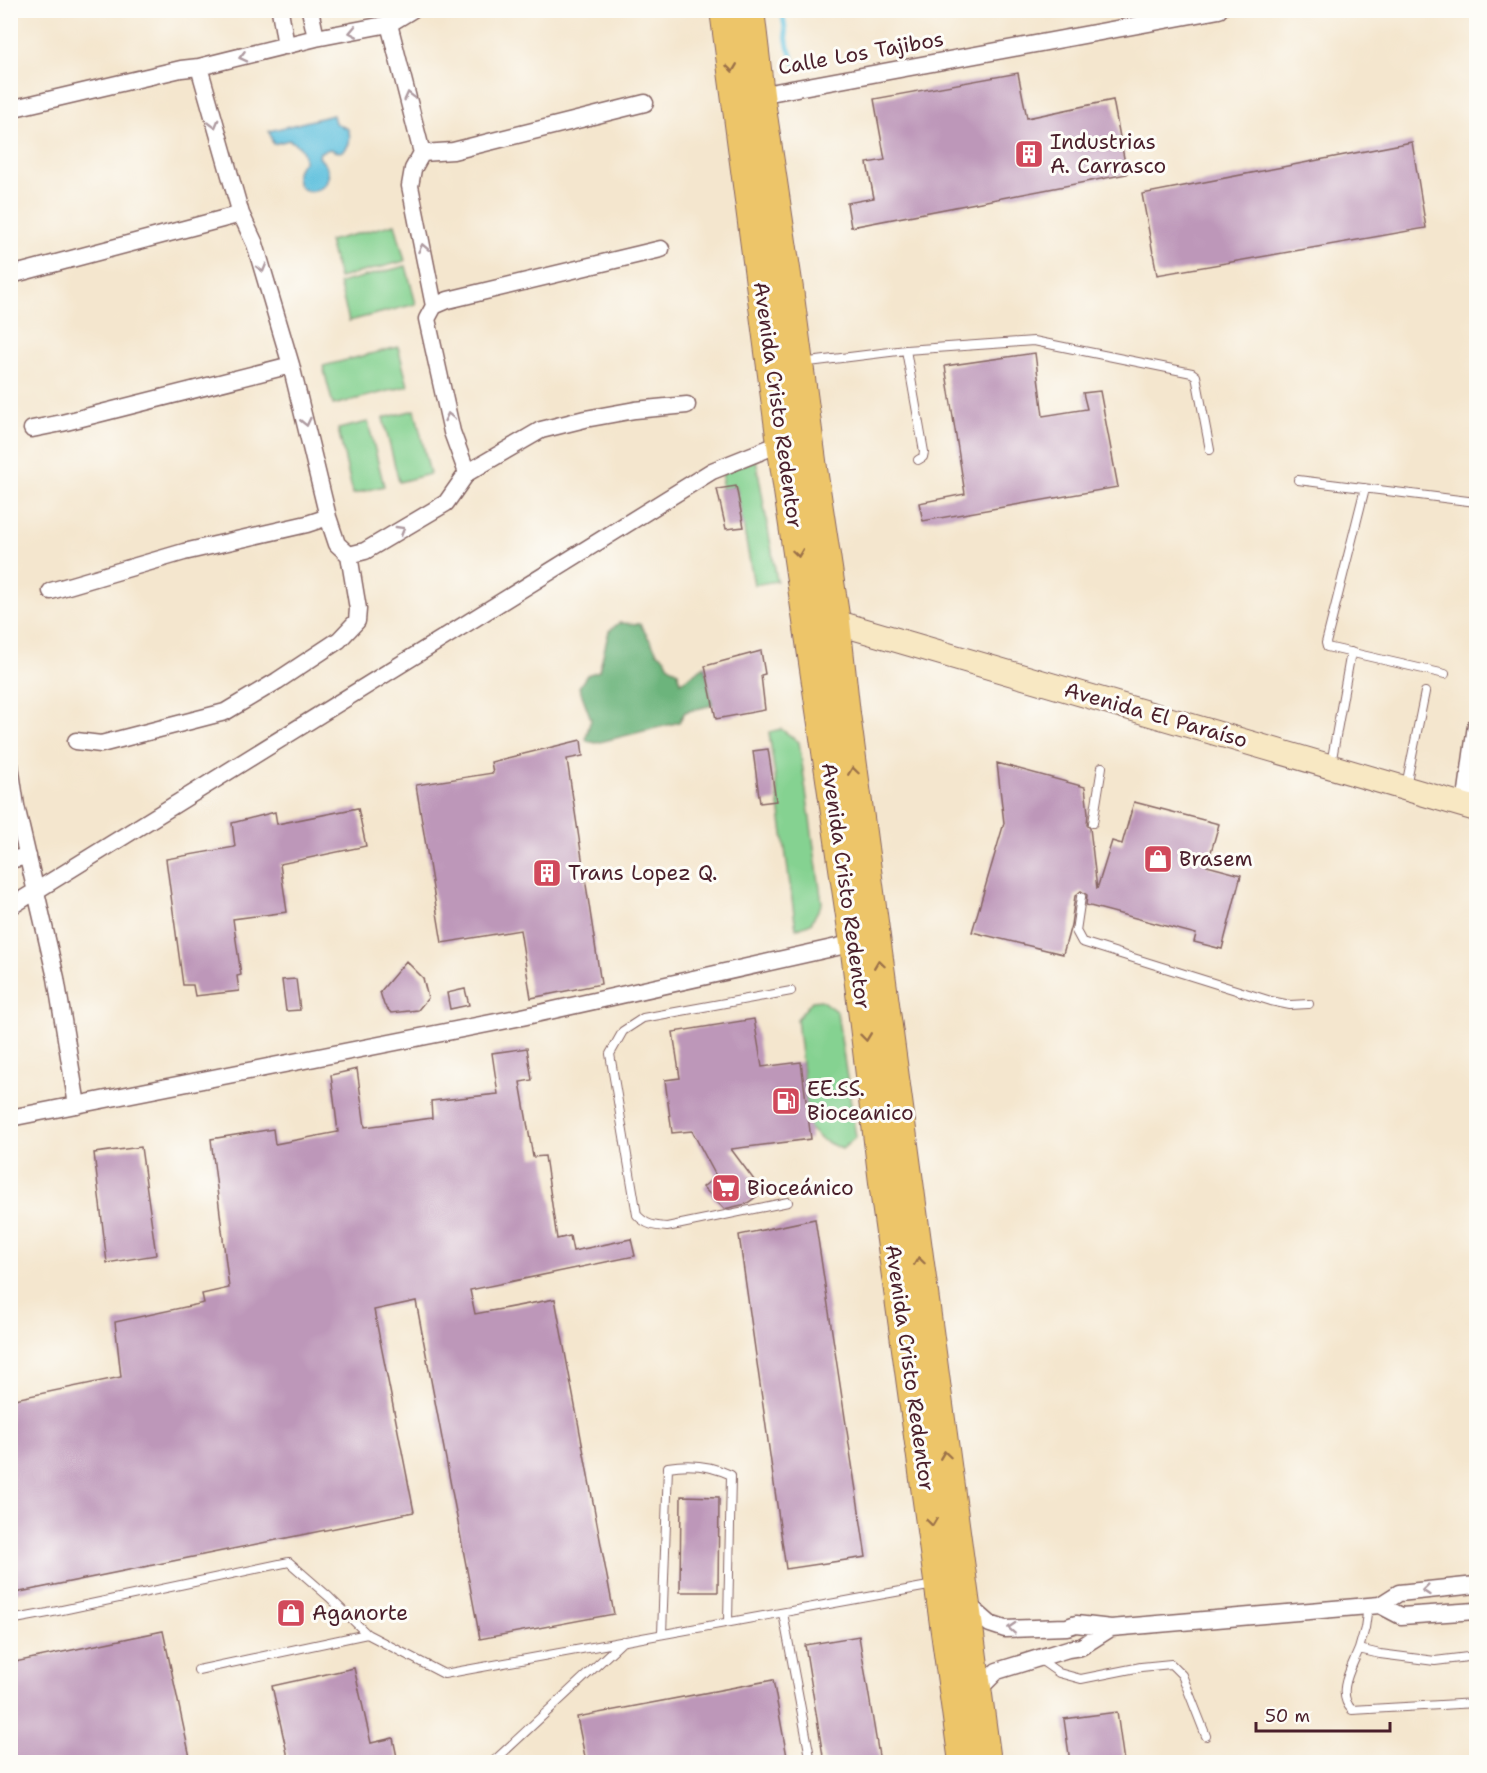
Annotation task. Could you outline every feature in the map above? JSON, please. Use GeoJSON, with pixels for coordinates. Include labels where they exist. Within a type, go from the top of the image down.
{"type":"FeatureCollection","features":[{"type":"Feature","properties":{"kind":"highway","name":"Avenida Cristo Redentor"},"geometry":{"type":"LineString","coordinates":[[725,10],[782,443],[855,943],[884,1182],[964,1762]]}},
{"type":"Feature","properties":{"kind":"highway","name":"Avenida Cristo Redentor"},"geometry":{"type":"LineString","coordinates":[[749,10],[813,476],[836,622],[845,714],[986,1762]]}},
{"type":"Feature","properties":{"kind":"street"},"geometry":{"type":"LineString","coordinates":[[280,10],[286,46]]}},
{"type":"Feature","properties":{"kind":"street"},"geometry":{"type":"LineString","coordinates":[[310,10],[316,38]]}},
{"type":"Feature","properties":{"kind":"street"},"geometry":{"type":"LineString","coordinates":[[10,109],[181,69],[199,67],[316,38],[389,24],[412,10]]}},
{"type":"Feature","properties":{"kind":"street","name":"Calle Los Tajibos"},"geometry":{"type":"LineString","coordinates":[[759,95],[1219,10]]}},
{"type":"Feature","properties":{"kind":"street"},"geometry":{"type":"LineString","coordinates":[[389,24],[423,153],[413,169],[410,186],[434,306]]}},
{"type":"Feature","properties":{"kind":"street"},"geometry":{"type":"LineString","coordinates":[[76,741],[101,744],[225,712],[339,640],[357,621],[358,609],[349,555],[337,544],[328,517],[291,365],[255,244],[241,214],[199,67]]}},
{"type":"Feature","properties":{"kind":"street"},"geometry":{"type":"LineString","coordinates":[[423,153],[453,151],[645,103]]}},
{"type":"Feature","properties":{"kind":"street"},"geometry":{"type":"LineString","coordinates":[[11,275],[241,214]]}},
{"type":"Feature","properties":{"kind":"street"},"geometry":{"type":"LineString","coordinates":[[467,473],[452,432],[431,342],[427,319],[434,306],[448,300],[661,249]]}},
{"type":"Feature","properties":{"kind":"street"},"geometry":{"type":"LineString","coordinates":[[32,429],[291,365]]}},
{"type":"Feature","properties":{"kind":"street"},"geometry":{"type":"LineString","coordinates":[[349,555],[365,550],[446,503],[467,473],[541,430],[625,412],[687,405]]}},
{"type":"Feature","properties":{"kind":"street"},"geometry":{"type":"LineString","coordinates":[[10,907],[712,471],[782,443]]}},
{"type":"Feature","properties":{"kind":"street"},"geometry":{"type":"LineString","coordinates":[[51,591],[184,552],[296,527],[328,517]]}},
{"type":"Feature","properties":{"kind":"street","name":"Avenida El Paraíso"},"geometry":{"type":"LineString","coordinates":[[836,622],[1471,808]]}},
{"type":"Feature","properties":{"kind":"street"},"geometry":{"type":"LineString","coordinates":[[1471,808],[1476,725]]}},
{"type":"Feature","properties":{"kind":"street"},"geometry":{"type":"LineString","coordinates":[[10,765],[16,806],[57,978],[77,1105]]}},
{"type":"Feature","properties":{"kind":"street"},"geometry":{"type":"LineString","coordinates":[[10,860],[28,856]]}},
{"type":"Feature","properties":{"kind":"street"},"geometry":{"type":"LineString","coordinates":[[10,1118],[522,1017],[855,943]]}},
{"type":"Feature","properties":{"kind":"street"},"geometry":{"type":"LineString","coordinates":[[965,1603],[990,1624],[1005,1629],[1067,1627],[1076,1624],[1111,1628],[1374,1606],[1400,1593],[1476,1585]]}},
{"type":"Feature","properties":{"kind":"street"},"geometry":{"type":"LineString","coordinates":[[1374,1606],[1401,1616],[1476,1611]]}},
{"type":"Feature","properties":{"kind":"street"},"geometry":{"type":"LineString","coordinates":[[976,1692],[997,1671],[1081,1647],[1111,1628]]}},
{"type":"Feature","properties":{"kind":"lane"},"geometry":{"type":"LineString","coordinates":[[798,363],[906,350],[1034,341],[1192,373],[1196,376],[1210,450]]}},
{"type":"Feature","properties":{"kind":"lane"},"geometry":{"type":"LineString","coordinates":[[906,350],[924,452],[923,457],[918,460]]}},
{"type":"Feature","properties":{"kind":"lane"},"geometry":{"type":"LineString","coordinates":[[1298,480],[1476,502]]}},
{"type":"Feature","properties":{"kind":"lane"},"geometry":{"type":"LineString","coordinates":[[1365,488],[1326,643],[1329,648],[1445,674]]}},
{"type":"Feature","properties":{"kind":"lane"},"geometry":{"type":"LineString","coordinates":[[1330,766],[1352,652]]}},
{"type":"Feature","properties":{"kind":"lane"},"geometry":{"type":"LineString","coordinates":[[1406,789],[1425,692]]}},
{"type":"Feature","properties":{"kind":"lane"},"geometry":{"type":"LineString","coordinates":[[1093,823],[1102,767]]}},
{"type":"Feature","properties":{"kind":"lane"},"geometry":{"type":"LineString","coordinates":[[1082,897],[1076,930],[1082,942],[1271,1001],[1290,1005],[1309,1004]]}},
{"type":"Feature","properties":{"kind":"lane"},"geometry":{"type":"LineString","coordinates":[[788,1202],[668,1227],[652,1226],[643,1221],[637,1215],[610,1054],[623,1031],[643,1018],[791,991]]}},
{"type":"Feature","properties":{"kind":"lane"},"geometry":{"type":"LineString","coordinates":[[662,1634],[668,1467],[684,1464],[716,1468],[730,1475],[728,1622]]}},
{"type":"Feature","properties":{"kind":"lane"},"geometry":{"type":"LineString","coordinates":[[10,1620],[48,1614],[289,1562],[367,1634],[444,1674],[940,1584]]}},
{"type":"Feature","properties":{"kind":"lane"},"geometry":{"type":"LineString","coordinates":[[1374,1606],[1343,1692],[1346,1704],[1352,1710],[1476,1703]]}},
{"type":"Feature","properties":{"kind":"lane"},"geometry":{"type":"LineString","coordinates":[[783,1613],[811,1762]]}},
{"type":"Feature","properties":{"kind":"lane"},"geometry":{"type":"LineString","coordinates":[[198,1670],[367,1634]]}},
{"type":"Feature","properties":{"kind":"lane"},"geometry":{"type":"LineString","coordinates":[[494,1762],[623,1641]]}},
{"type":"Feature","properties":{"kind":"lane"},"geometry":{"type":"LineString","coordinates":[[1359,1648],[1380,1654],[1435,1661],[1476,1656]]}},
{"type":"Feature","properties":{"kind":"lane"},"geometry":{"type":"LineString","coordinates":[[1039,1658],[1059,1673],[1080,1679],[1141,1667],[1171,1664],[1182,1675],[1206,1736]]}},
{"type":"Feature","properties":{"kind":"green space"},"geometry":{"type":"Polygon","coordinates":[[[395,224],[405,261],[339,278],[329,241],[395,224]]]}},
{"type":"Feature","properties":{"kind":"green space"},"geometry":{"type":"Polygon","coordinates":[[[406,266],[416,304],[349,321],[339,283],[406,266]]]}},
{"type":"Feature","properties":{"kind":"green space"},"geometry":{"type":"Polygon","coordinates":[[[398,347],[408,386],[333,405],[323,366],[398,347]]]}},
{"type":"Feature","properties":{"kind":"green space"},"geometry":{"type":"Polygon","coordinates":[[[415,410],[430,474],[399,482],[383,418],[415,410]]]}},
{"type":"Feature","properties":{"kind":"green space"},"geometry":{"type":"Polygon","coordinates":[[[368,422],[384,486],[353,494],[338,429],[368,422]]]}},
{"type":"Feature","properties":{"kind":"green space"},"geometry":{"type":"Polygon","coordinates":[[[756,459],[777,581],[754,585],[736,486],[721,489],[723,472],[756,459]]]}},
{"type":"Feature","properties":{"kind":"green space"},"geometry":{"type":"Polygon","coordinates":[[[619,623],[640,624],[657,652],[665,658],[669,666],[678,672],[681,682],[705,666],[713,705],[685,712],[679,722],[672,724],[596,743],[587,741],[591,719],[579,687],[587,675],[599,671],[609,631],[619,623]]]}},
{"type":"Feature","properties":{"kind":"green space"},"geometry":{"type":"Polygon","coordinates":[[[781,729],[799,742],[822,903],[811,923],[796,929],[769,732],[781,729]]]}},
{"type":"Feature","properties":{"kind":"green space"},"geometry":{"type":"Polygon","coordinates":[[[821,1000],[837,1012],[856,1137],[842,1149],[822,1140],[809,1128],[797,1019],[812,1001],[821,1000]]]}},
{"type":"Feature","properties":{"kind":"water"},"geometry":{"type":"Polygon","coordinates":[[[333,115],[335,123],[348,129],[349,143],[340,152],[330,149],[320,152],[319,157],[325,164],[328,180],[318,189],[306,190],[300,186],[297,179],[298,169],[304,162],[302,151],[289,140],[273,144],[269,131],[333,115]]]}},
{"type":"Feature","properties":{"kind":"building"},"geometry":{"type":"Polygon","coordinates":[[[1018,73],[1027,118],[1113,100],[1127,174],[851,227],[847,203],[874,198],[867,163],[885,160],[874,99],[1018,73]]]}},
{"type":"Feature","properties":{"kind":"building"},"geometry":{"type":"Polygon","coordinates":[[[1412,142],[1426,228],[1157,275],[1142,194],[1412,142]]]}},
{"type":"Feature","properties":{"kind":"building"},"geometry":{"type":"Polygon","coordinates":[[[1035,353],[1043,416],[1087,409],[1083,393],[1100,391],[1118,487],[923,521],[919,503],[965,494],[945,366],[1035,353]]]}},
{"type":"Feature","properties":{"kind":"building"},"geometry":{"type":"Polygon","coordinates":[[[736,486],[744,527],[726,529],[717,489],[736,486]]]}},
{"type":"Feature","properties":{"kind":"building"},"geometry":{"type":"Polygon","coordinates":[[[761,651],[765,674],[761,675],[765,710],[716,719],[705,666],[761,651]]]}},
{"type":"Feature","properties":{"kind":"building"},"geometry":{"type":"Polygon","coordinates":[[[581,740],[583,756],[567,759],[601,984],[531,998],[520,930],[442,943],[416,785],[493,773],[491,762],[581,740]]]}},
{"type":"Feature","properties":{"kind":"building"},"geometry":{"type":"Polygon","coordinates":[[[768,749],[776,801],[760,803],[753,751],[768,749]]]}},
{"type":"Feature","properties":{"kind":"building","name":"Brasem"},"geometry":{"type":"Polygon","coordinates":[[[997,763],[1085,787],[1087,825],[1090,828],[1097,889],[1112,841],[1122,844],[1134,802],[1219,824],[1207,866],[1241,875],[1222,949],[1194,942],[1196,934],[1086,905],[1087,895],[1081,891],[1075,896],[1071,925],[1063,954],[972,932],[1004,823],[997,763]]]}},
{"type":"Feature","properties":{"kind":"building"},"geometry":{"type":"Polygon","coordinates":[[[358,808],[366,846],[280,864],[287,912],[233,919],[241,975],[237,976],[239,991],[195,996],[193,985],[183,985],[166,859],[235,847],[232,823],[275,812],[277,824],[358,808]]]}},
{"type":"Feature","properties":{"kind":"building"},"geometry":{"type":"Polygon","coordinates":[[[406,961],[423,978],[428,998],[418,1010],[391,1013],[384,1005],[380,992],[406,961]]]}},
{"type":"Feature","properties":{"kind":"building"},"geometry":{"type":"Polygon","coordinates":[[[296,979],[300,1010],[286,1011],[282,980],[296,979]]]}},
{"type":"Feature","properties":{"kind":"building"},"geometry":{"type":"Polygon","coordinates":[[[465,989],[469,1005],[450,1009],[447,993],[465,989]]]}},
{"type":"Feature","properties":{"kind":"building"},"geometry":{"type":"Polygon","coordinates":[[[754,1019],[762,1067],[801,1062],[811,1139],[731,1149],[763,1192],[746,1204],[724,1209],[703,1187],[716,1176],[692,1131],[672,1133],[665,1080],[680,1078],[673,1032],[754,1019]]]}},
{"type":"Feature","properties":{"kind":"building"},"geometry":{"type":"Polygon","coordinates":[[[527,1048],[532,1080],[520,1082],[533,1157],[545,1156],[557,1239],[570,1236],[573,1251],[631,1239],[635,1256],[470,1290],[475,1314],[555,1299],[614,1614],[480,1639],[416,1301],[374,1310],[414,1512],[10,1594],[10,1400],[121,1377],[115,1322],[204,1303],[202,1294],[229,1288],[211,1139],[273,1129],[275,1144],[338,1132],[331,1075],[357,1069],[365,1127],[432,1118],[431,1101],[498,1094],[492,1053],[527,1048]]]}},
{"type":"Feature","properties":{"kind":"building"},"geometry":{"type":"Polygon","coordinates":[[[141,1147],[156,1255],[107,1263],[94,1153],[141,1147]]]}},
{"type":"Feature","properties":{"kind":"building"},"geometry":{"type":"Polygon","coordinates":[[[815,1219],[866,1557],[786,1569],[739,1235],[815,1219]]]}},
{"type":"Feature","properties":{"kind":"building"},"geometry":{"type":"Polygon","coordinates":[[[681,1496],[719,1497],[718,1592],[680,1592],[681,1496]]]}},
{"type":"Feature","properties":{"kind":"building"},"geometry":{"type":"Polygon","coordinates":[[[163,1631],[191,1762],[10,1762],[10,1663],[163,1631]]]}},
{"type":"Feature","properties":{"kind":"building"},"geometry":{"type":"Polygon","coordinates":[[[859,1636],[880,1762],[824,1762],[805,1645],[859,1636]]]}},
{"type":"Feature","properties":{"kind":"building"},"geometry":{"type":"Polygon","coordinates":[[[354,1668],[371,1743],[393,1738],[398,1762],[289,1762],[272,1686],[354,1668]]]}},
{"type":"Feature","properties":{"kind":"building"},"geometry":{"type":"Polygon","coordinates":[[[773,1680],[788,1762],[586,1762],[577,1717],[773,1680]]]}},
{"type":"Feature","properties":{"kind":"building"},"geometry":{"type":"Polygon","coordinates":[[[1117,1712],[1124,1762],[1070,1762],[1064,1719],[1117,1712]]]}},
{"type":"Feature","properties":{"kind":"waterway"},"geometry":{"type":"LineString","coordinates":[[782,10],[788,47],[796,66]]}},
{"type":"Feature","properties":{"kind":"place","name":"Industrias A. Carrasco"},"geometry":{"type":"Point","coordinates":[1029,154]}},
{"type":"Feature","properties":{"kind":"place","name":"Brasem"},"geometry":{"type":"Point","coordinates":[1158,859]}},
{"type":"Feature","properties":{"kind":"place","name":"Trans Lopez Q."},"geometry":{"type":"Point","coordinates":[547,873]}},
{"type":"Feature","properties":{"kind":"place","name":"EE.SS. Bioceanico"},"geometry":{"type":"Point","coordinates":[786,1101]}},
{"type":"Feature","properties":{"kind":"place","name":"Bioceánico"},"geometry":{"type":"Point","coordinates":[726,1188]}},
{"type":"Feature","properties":{"kind":"place","name":"Aganorte"},"geometry":{"type":"Point","coordinates":[291,1613]}}]}
